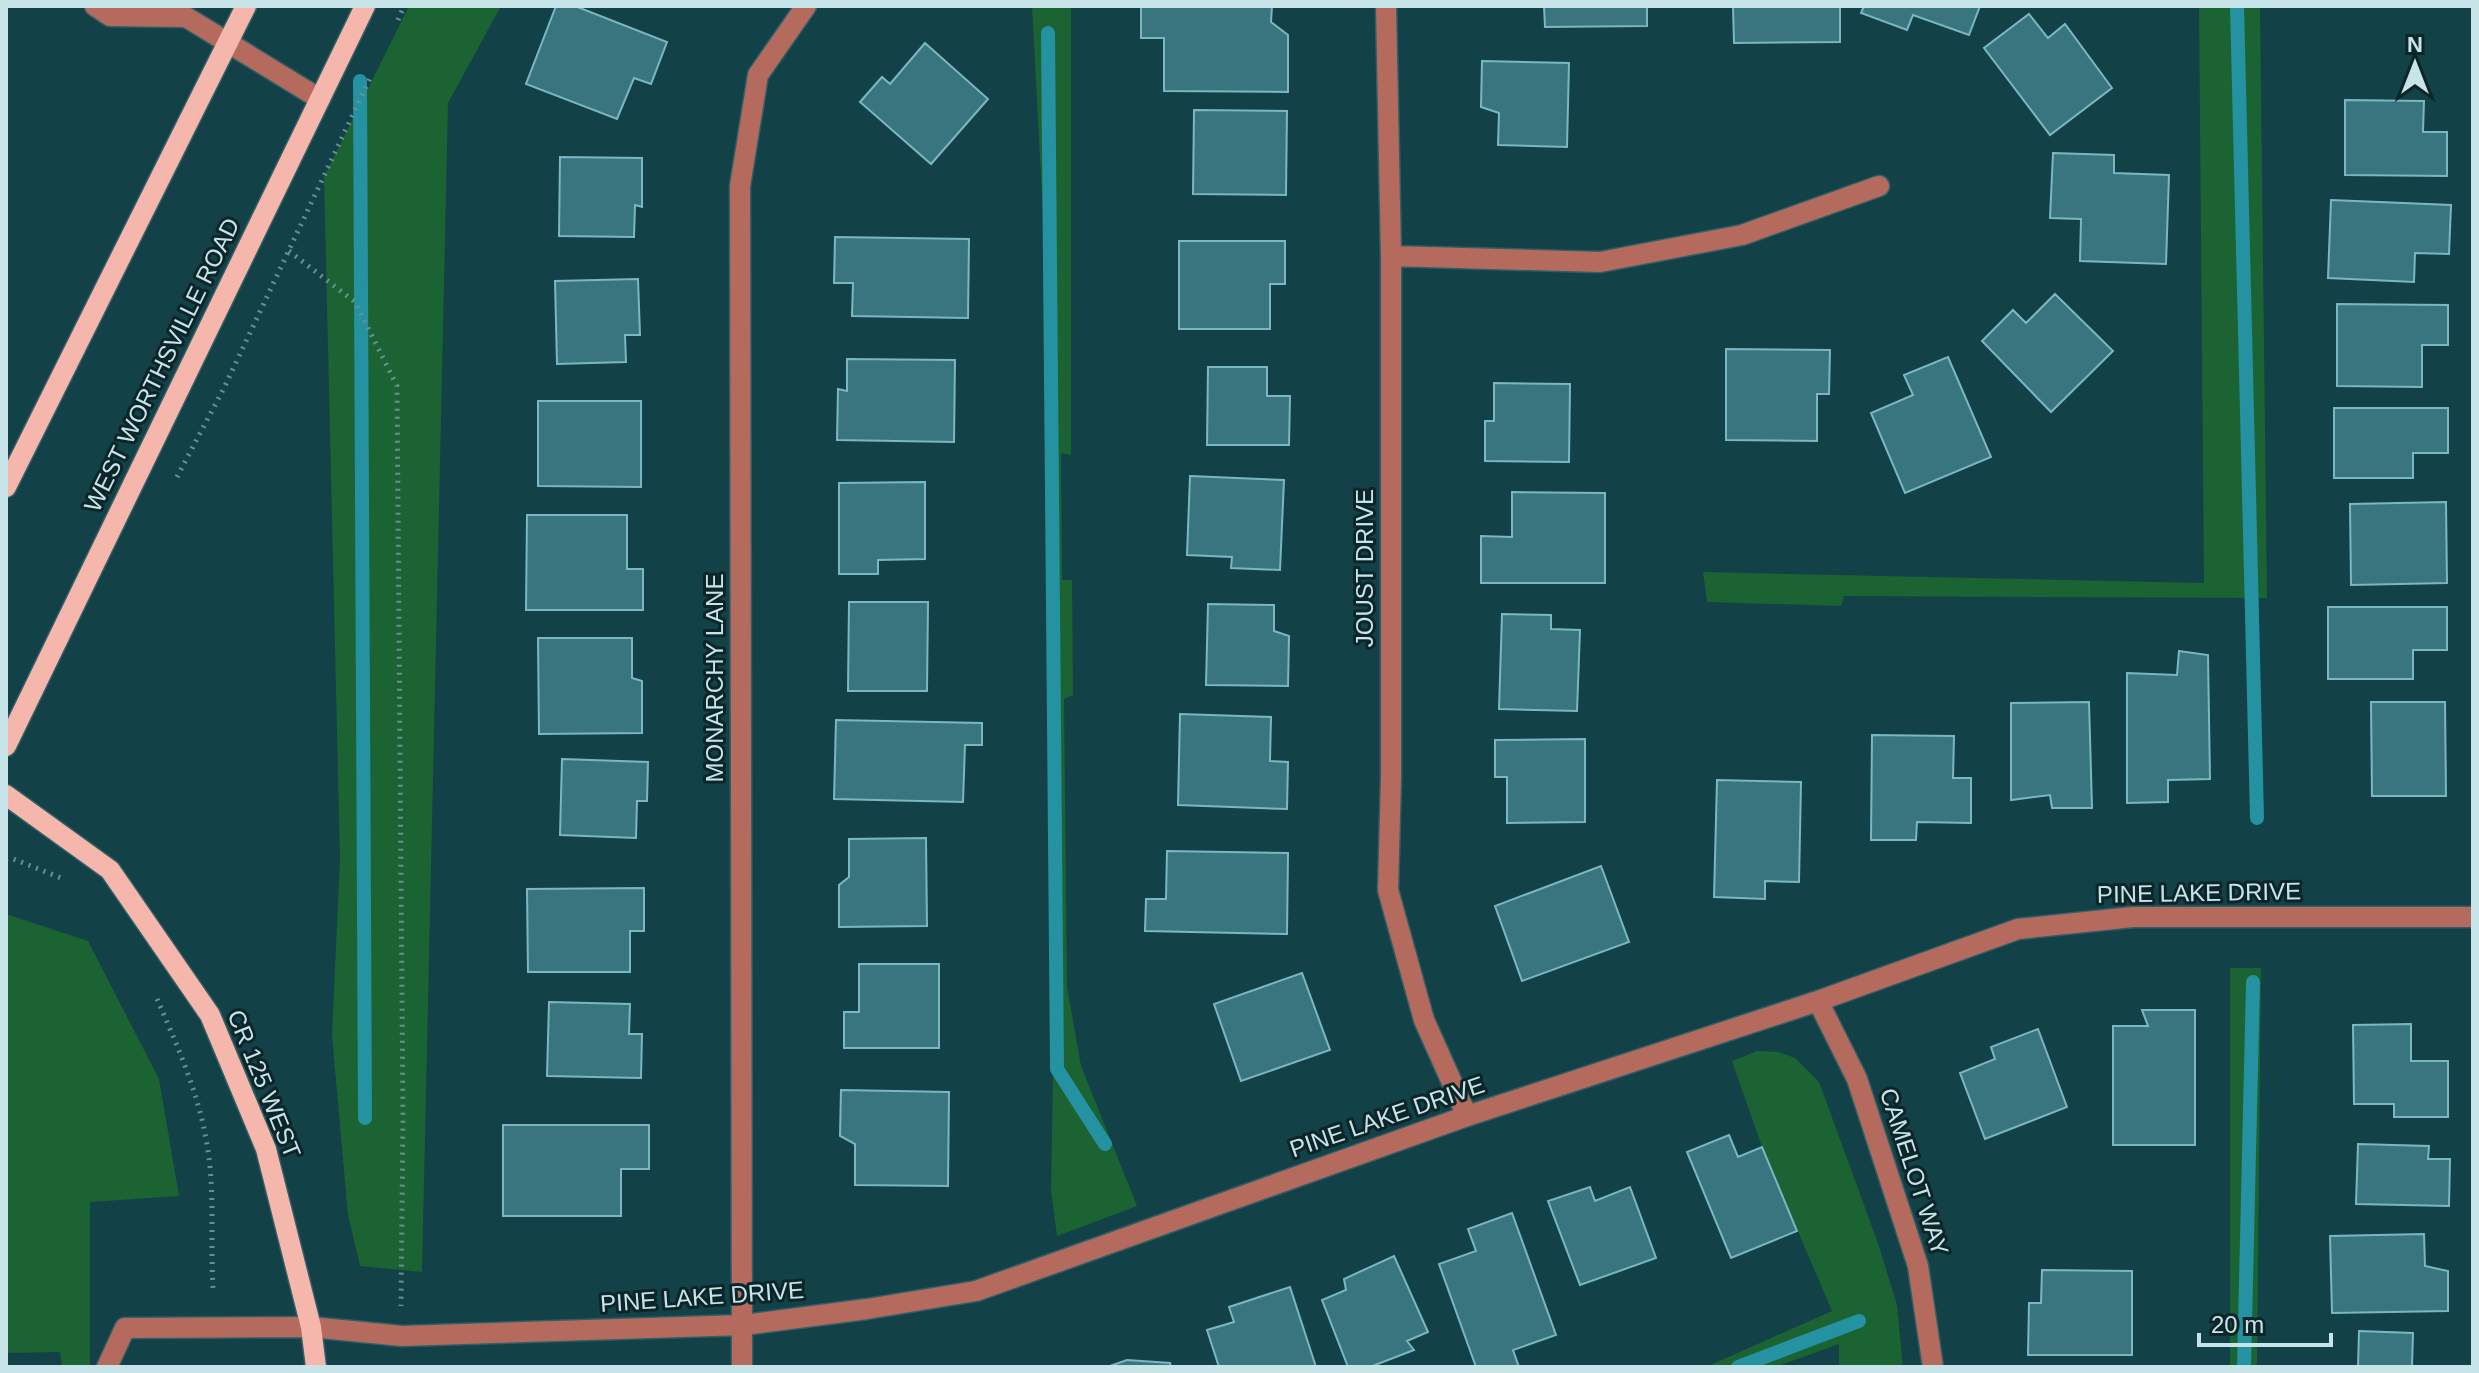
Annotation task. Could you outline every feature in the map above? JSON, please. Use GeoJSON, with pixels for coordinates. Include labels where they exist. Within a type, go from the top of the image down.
{"type":"FeatureCollection","features":[{"type":"Feature","properties":{"kind":"main road"},"geometry":{"type":"LineString","coordinates":[[6,487],[246,6]]}},
{"type":"Feature","properties":{"kind":"main road","name":"WEST WORTHSVILLE ROAD"},"geometry":{"type":"LineString","coordinates":[[6,746],[365,6]]}},
{"type":"Feature","properties":{"kind":"main road","name":"CR 125 WEST"},"geometry":{"type":"LineString","coordinates":[[6,795],[110,870],[210,1015],[266,1149],[311,1327],[316,1367]]}},
{"type":"Feature","properties":{"kind":"street"},"geometry":{"type":"LineString","coordinates":[[95,6],[110,16],[183,12],[320,99]]}},
{"type":"Feature","properties":{"kind":"street","name":"MONARCHY LANE"},"geometry":{"type":"LineString","coordinates":[[742,1367],[740,186],[758,75],[806,6]]}},
{"type":"Feature","properties":{"kind":"street","name":"JOUST DRIVE"},"geometry":{"type":"LineString","coordinates":[[1386,6],[1391,256],[1391,778],[1388,890],[1424,1020],[1467,1116]]}},
{"type":"Feature","properties":{"kind":"street"},"geometry":{"type":"LineString","coordinates":[[1391,256],[1600,262],[1742,235],[1879,186]]}},
{"type":"Feature","properties":{"kind":"street","name":"PINE LAKE DRIVE"},"geometry":{"type":"LineString","coordinates":[[107,1367],[125,1328],[311,1327],[402,1336],[744,1325],[976,1291],[1467,1116],[1818,1001],[2018,929],[2133,917],[2473,917]]}},
{"type":"Feature","properties":{"kind":"street","name":"CAMELOT WAY"},"geometry":{"type":"LineString","coordinates":[[1818,1001],[1857,1079],[1918,1266],[1933,1367]]}},
{"type":"Feature","properties":{"kind":"path"},"geometry":{"type":"LineString","coordinates":[[289,251],[355,302],[397,386],[403,1120],[400,1269]]}},
{"type":"Feature","properties":{"kind":"path"},"geometry":{"type":"LineString","coordinates":[[6,859],[11,858],[62,878]]}},
{"type":"Feature","properties":{"kind":"path"},"geometry":{"type":"LineString","coordinates":[[151,987],[186,1071],[205,1133],[213,1209],[213,1289]]}},
{"type":"Feature","properties":{"kind":"green space"},"geometry":{"type":"Polygon","coordinates":[[[409,6],[501,6],[448,103],[422,1272],[360,1266],[348,1215],[332,1035],[340,859],[324,177],[409,6]]]}},
{"type":"Feature","properties":{"kind":"green space"},"geometry":{"type":"Polygon","coordinates":[[[1032,6],[1071,6],[1071,455],[1061,453],[1062,580],[1072,580],[1073,695],[1064,699],[1067,987],[1081,1066],[1137,1206],[1057,1236],[1051,1190],[1053,1077],[1048,819],[1052,475],[1032,6]]]}},
{"type":"Feature","properties":{"kind":"green space"},"geometry":{"type":"Polygon","coordinates":[[[2199,6],[2260,6],[2267,598],[1844,596],[1841,606],[1707,602],[1703,572],[2204,583],[2199,6]]]}},
{"type":"Feature","properties":{"kind":"green space"},"geometry":{"type":"Polygon","coordinates":[[[6,914],[88,941],[159,1079],[179,1196],[90,1202],[90,1367],[62,1367],[60,1352],[6,1353],[6,914]]]}},
{"type":"Feature","properties":{"kind":"green space"},"geometry":{"type":"Polygon","coordinates":[[[2230,968],[2261,968],[2257,1367],[2230,1367],[2230,968]]]}},
{"type":"Feature","properties":{"kind":"green space"},"geometry":{"type":"Polygon","coordinates":[[[1757,1051],[1779,1052],[1795,1058],[1819,1082],[1879,1246],[1897,1305],[1903,1367],[1839,1367],[1839,1344],[1775,1367],[1706,1367],[1832,1311],[1762,1147],[1732,1061],[1757,1051]]]}},
{"type":"Feature","properties":{"kind":"building"},"geometry":{"type":"Polygon","coordinates":[[[556,6],[575,6],[667,42],[651,84],[634,78],[617,119],[526,84],[556,6]]]}},
{"type":"Feature","properties":{"kind":"building"},"geometry":{"type":"Polygon","coordinates":[[[1141,6],[1272,6],[1271,22],[1288,35],[1288,92],[1164,91],[1164,38],[1141,38],[1141,6]]]}},
{"type":"Feature","properties":{"kind":"building"},"geometry":{"type":"Polygon","coordinates":[[[1544,6],[1647,6],[1647,26],[1545,27],[1544,6]]]}},
{"type":"Feature","properties":{"kind":"building"},"geometry":{"type":"Polygon","coordinates":[[[1733,6],[1840,6],[1840,42],[1734,43],[1733,6]]]}},
{"type":"Feature","properties":{"kind":"building"},"geometry":{"type":"Polygon","coordinates":[[[1864,6],[1980,6],[1969,35],[1913,15],[1907,30],[1861,13],[1864,6]]]}},
{"type":"Feature","properties":{"kind":"building"},"geometry":{"type":"Polygon","coordinates":[[[2029,14],[2048,38],[2065,24],[2112,88],[2050,135],[1984,48],[2029,14]]]}},
{"type":"Feature","properties":{"kind":"building"},"geometry":{"type":"Polygon","coordinates":[[[925,43],[988,99],[931,164],[860,102],[882,77],[890,84],[925,43]]]}},
{"type":"Feature","properties":{"kind":"building"},"geometry":{"type":"Polygon","coordinates":[[[1482,61],[1569,63],[1567,147],[1498,145],[1499,113],[1481,107],[1482,61]]]}},
{"type":"Feature","properties":{"kind":"building"},"geometry":{"type":"Polygon","coordinates":[[[2345,100],[2424,101],[2423,132],[2447,132],[2447,176],[2345,175],[2345,100]]]}},
{"type":"Feature","properties":{"kind":"building"},"geometry":{"type":"Polygon","coordinates":[[[1194,110],[1287,111],[1286,195],[1193,194],[1194,110]]]}},
{"type":"Feature","properties":{"kind":"building"},"geometry":{"type":"Polygon","coordinates":[[[2053,153],[2114,155],[2114,173],[2169,175],[2166,264],[2080,261],[2081,219],[2050,218],[2053,153]]]}},
{"type":"Feature","properties":{"kind":"building"},"geometry":{"type":"Polygon","coordinates":[[[560,157],[642,158],[642,207],[635,205],[634,237],[559,236],[560,157]]]}},
{"type":"Feature","properties":{"kind":"building"},"geometry":{"type":"Polygon","coordinates":[[[2331,200],[2451,205],[2449,254],[2415,253],[2414,282],[2328,278],[2331,200]]]}},
{"type":"Feature","properties":{"kind":"building"},"geometry":{"type":"Polygon","coordinates":[[[835,237],[969,239],[968,318],[852,316],[853,283],[834,283],[835,237]]]}},
{"type":"Feature","properties":{"kind":"building"},"geometry":{"type":"Polygon","coordinates":[[[1179,241],[1285,241],[1285,284],[1270,284],[1270,329],[1179,329],[1179,241]]]}},
{"type":"Feature","properties":{"kind":"building"},"geometry":{"type":"Polygon","coordinates":[[[638,279],[640,335],[625,335],[626,362],[557,364],[555,281],[638,279]]]}},
{"type":"Feature","properties":{"kind":"building"},"geometry":{"type":"Polygon","coordinates":[[[2055,294],[2113,351],[2051,412],[1982,341],[2013,310],[2026,323],[2055,294]]]}},
{"type":"Feature","properties":{"kind":"building"},"geometry":{"type":"Polygon","coordinates":[[[2337,304],[2448,305],[2448,345],[2422,345],[2422,387],[2337,386],[2337,304]]]}},
{"type":"Feature","properties":{"kind":"building"},"geometry":{"type":"Polygon","coordinates":[[[1726,349],[1830,350],[1829,394],[1817,394],[1817,441],[1726,440],[1726,349]]]}},
{"type":"Feature","properties":{"kind":"building"},"geometry":{"type":"Polygon","coordinates":[[[1948,357],[1991,457],[1905,493],[1871,413],[1913,395],[1904,375],[1948,357]]]}},
{"type":"Feature","properties":{"kind":"building"},"geometry":{"type":"Polygon","coordinates":[[[847,359],[955,360],[954,442],[837,440],[838,389],[847,391],[847,359]]]}},
{"type":"Feature","properties":{"kind":"building"},"geometry":{"type":"Polygon","coordinates":[[[1208,367],[1267,367],[1267,396],[1290,396],[1289,445],[1207,445],[1208,367]]]}},
{"type":"Feature","properties":{"kind":"building"},"geometry":{"type":"Polygon","coordinates":[[[1494,383],[1570,384],[1569,462],[1485,461],[1485,421],[1494,421],[1494,383]]]}},
{"type":"Feature","properties":{"kind":"building"},"geometry":{"type":"Polygon","coordinates":[[[538,401],[641,401],[641,487],[538,486],[538,401]]]}},
{"type":"Feature","properties":{"kind":"building"},"geometry":{"type":"Polygon","coordinates":[[[2334,408],[2448,408],[2448,453],[2413,453],[2413,478],[2334,478],[2334,408]]]}},
{"type":"Feature","properties":{"kind":"building"},"geometry":{"type":"Polygon","coordinates":[[[1190,476],[1284,480],[1280,570],[1231,568],[1232,557],[1187,555],[1190,476]]]}},
{"type":"Feature","properties":{"kind":"building"},"geometry":{"type":"Polygon","coordinates":[[[925,482],[925,559],[878,560],[878,574],[839,574],[839,483],[925,482]]]}},
{"type":"Feature","properties":{"kind":"building"},"geometry":{"type":"Polygon","coordinates":[[[1512,492],[1605,493],[1605,583],[1481,583],[1481,536],[1512,537],[1512,492]]]}},
{"type":"Feature","properties":{"kind":"building"},"geometry":{"type":"Polygon","coordinates":[[[2446,502],[2447,583],[2351,585],[2350,504],[2446,502]]]}},
{"type":"Feature","properties":{"kind":"building"},"geometry":{"type":"Polygon","coordinates":[[[527,515],[627,515],[627,569],[643,569],[643,610],[526,610],[527,515]]]}},
{"type":"Feature","properties":{"kind":"building"},"geometry":{"type":"Polygon","coordinates":[[[849,602],[928,602],[927,691],[848,691],[849,602]]]}},
{"type":"Feature","properties":{"kind":"building"},"geometry":{"type":"Polygon","coordinates":[[[1208,604],[1274,605],[1274,631],[1289,636],[1288,686],[1206,685],[1208,604]]]}},
{"type":"Feature","properties":{"kind":"building"},"geometry":{"type":"Polygon","coordinates":[[[2328,607],[2447,607],[2447,650],[2413,650],[2413,679],[2328,679],[2328,607]]]}},
{"type":"Feature","properties":{"kind":"building"},"geometry":{"type":"Polygon","coordinates":[[[1502,614],[1551,615],[1551,629],[1580,630],[1577,711],[1499,709],[1502,614]]]}},
{"type":"Feature","properties":{"kind":"building"},"geometry":{"type":"Polygon","coordinates":[[[538,638],[632,638],[632,678],[642,681],[642,733],[539,734],[538,638]]]}},
{"type":"Feature","properties":{"kind":"building"},"geometry":{"type":"Polygon","coordinates":[[[2179,651],[2208,655],[2210,779],[2168,780],[2168,802],[2127,803],[2127,673],[2177,675],[2179,651]]]}},
{"type":"Feature","properties":{"kind":"building"},"geometry":{"type":"Polygon","coordinates":[[[2089,702],[2092,808],[2052,808],[2050,795],[2011,800],[2011,703],[2089,702]]]}},
{"type":"Feature","properties":{"kind":"building"},"geometry":{"type":"Polygon","coordinates":[[[2371,702],[2445,702],[2446,796],[2372,796],[2371,702]]]}},
{"type":"Feature","properties":{"kind":"building"},"geometry":{"type":"Polygon","coordinates":[[[1180,714],[1271,717],[1270,761],[1288,762],[1287,809],[1178,805],[1180,714]]]}},
{"type":"Feature","properties":{"kind":"building"},"geometry":{"type":"Polygon","coordinates":[[[836,720],[982,723],[982,745],[965,745],[963,802],[834,799],[836,720]]]}},
{"type":"Feature","properties":{"kind":"building"},"geometry":{"type":"Polygon","coordinates":[[[1872,735],[1954,736],[1953,778],[1971,778],[1971,823],[1917,822],[1916,840],[1871,840],[1872,735]]]}},
{"type":"Feature","properties":{"kind":"building"},"geometry":{"type":"Polygon","coordinates":[[[1585,739],[1585,822],[1507,823],[1507,777],[1495,777],[1495,740],[1585,739]]]}},
{"type":"Feature","properties":{"kind":"building"},"geometry":{"type":"Polygon","coordinates":[[[562,759],[648,762],[647,801],[637,801],[636,838],[560,835],[562,759]]]}},
{"type":"Feature","properties":{"kind":"building"},"geometry":{"type":"Polygon","coordinates":[[[1717,780],[1801,782],[1799,882],[1765,881],[1765,899],[1714,897],[1717,780]]]}},
{"type":"Feature","properties":{"kind":"building"},"geometry":{"type":"Polygon","coordinates":[[[926,838],[927,926],[839,927],[839,885],[849,877],[849,839],[926,838]]]}},
{"type":"Feature","properties":{"kind":"building"},"geometry":{"type":"Polygon","coordinates":[[[1167,851],[1288,853],[1287,934],[1145,931],[1146,899],[1166,899],[1167,851]]]}},
{"type":"Feature","properties":{"kind":"building"},"geometry":{"type":"Polygon","coordinates":[[[1601,866],[1629,942],[1522,981],[1495,906],[1601,866]]]}},
{"type":"Feature","properties":{"kind":"building"},"geometry":{"type":"Polygon","coordinates":[[[644,888],[644,931],[630,931],[630,972],[528,972],[527,889],[644,888]]]}},
{"type":"Feature","properties":{"kind":"building"},"geometry":{"type":"Polygon","coordinates":[[[859,964],[939,964],[939,1048],[844,1048],[844,1012],[859,1012],[859,964]]]}},
{"type":"Feature","properties":{"kind":"building"},"geometry":{"type":"Polygon","coordinates":[[[1302,973],[1330,1050],[1241,1081],[1214,1004],[1302,973]]]}},
{"type":"Feature","properties":{"kind":"building"},"geometry":{"type":"Polygon","coordinates":[[[549,1002],[630,1004],[629,1034],[642,1034],[641,1078],[547,1076],[549,1002]]]}},
{"type":"Feature","properties":{"kind":"building"},"geometry":{"type":"Polygon","coordinates":[[[2142,1010],[2195,1010],[2195,1145],[2113,1145],[2113,1026],[2148,1026],[2142,1010]]]}},
{"type":"Feature","properties":{"kind":"building"},"geometry":{"type":"Polygon","coordinates":[[[2411,1024],[2411,1061],[2448,1061],[2448,1117],[2394,1117],[2394,1104],[2354,1104],[2353,1025],[2411,1024]]]}},
{"type":"Feature","properties":{"kind":"building"},"geometry":{"type":"Polygon","coordinates":[[[2038,1029],[2067,1107],[1985,1139],[1960,1073],[1995,1059],[1991,1047],[2038,1029]]]}},
{"type":"Feature","properties":{"kind":"building"},"geometry":{"type":"Polygon","coordinates":[[[841,1090],[949,1092],[948,1186],[855,1185],[855,1144],[840,1136],[841,1090]]]}},
{"type":"Feature","properties":{"kind":"building"},"geometry":{"type":"Polygon","coordinates":[[[503,1125],[649,1125],[649,1169],[621,1169],[621,1216],[503,1216],[503,1125]]]}},
{"type":"Feature","properties":{"kind":"building"},"geometry":{"type":"Polygon","coordinates":[[[1729,1135],[1738,1157],[1762,1147],[1797,1231],[1731,1258],[1687,1152],[1729,1135]]]}},
{"type":"Feature","properties":{"kind":"building"},"geometry":{"type":"Polygon","coordinates":[[[2358,1144],[2429,1146],[2428,1159],[2450,1159],[2449,1206],[2356,1204],[2358,1144]]]}},
{"type":"Feature","properties":{"kind":"building"},"geometry":{"type":"Polygon","coordinates":[[[1590,1187],[1595,1201],[1630,1187],[1656,1258],[1580,1285],[1548,1201],[1590,1187]]]}},
{"type":"Feature","properties":{"kind":"building"},"geometry":{"type":"Polygon","coordinates":[[[1512,1213],[1556,1335],[1513,1350],[1519,1367],[1476,1367],[1439,1264],[1476,1251],[1468,1229],[1512,1213]]]}},
{"type":"Feature","properties":{"kind":"building"},"geometry":{"type":"Polygon","coordinates":[[[2424,1234],[2425,1266],[2448,1271],[2448,1311],[2332,1313],[2330,1236],[2424,1234]]]}},
{"type":"Feature","properties":{"kind":"building"},"geometry":{"type":"Polygon","coordinates":[[[1394,1256],[1428,1332],[1407,1341],[1414,1350],[1370,1367],[1348,1367],[1322,1300],[1346,1290],[1344,1279],[1394,1256]]]}},
{"type":"Feature","properties":{"kind":"building"},"geometry":{"type":"Polygon","coordinates":[[[2042,1270],[2132,1271],[2132,1355],[2028,1355],[2029,1303],[2041,1303],[2042,1270]]]}},
{"type":"Feature","properties":{"kind":"building"},"geometry":{"type":"Polygon","coordinates":[[[1290,1287],[1316,1367],[1219,1367],[1207,1330],[1234,1322],[1229,1307],[1290,1287]]]}},
{"type":"Feature","properties":{"kind":"building"},"geometry":{"type":"Polygon","coordinates":[[[2359,1331],[2413,1333],[2412,1367],[2358,1367],[2359,1331]]]}},
{"type":"Feature","properties":{"kind":"building"},"geometry":{"type":"Polygon","coordinates":[[[1127,1360],[1170,1363],[1171,1367],[1107,1367],[1127,1360]]]}},
{"type":"Feature","properties":{"kind":"waterway"},"geometry":{"type":"LineString","coordinates":[[2237,6],[2257,818]]}},
{"type":"Feature","properties":{"kind":"waterway"},"geometry":{"type":"LineString","coordinates":[[1048,33],[1057,1069],[1105,1144]]}},
{"type":"Feature","properties":{"kind":"waterway"},"geometry":{"type":"LineString","coordinates":[[360,81],[365,1118]]}},
{"type":"Feature","properties":{"kind":"waterway"},"geometry":{"type":"LineString","coordinates":[[2244,1367],[2253,982]]}},
{"type":"Feature","properties":{"kind":"waterway"},"geometry":{"type":"LineString","coordinates":[[1738,1367],[1859,1321]]}}]}
